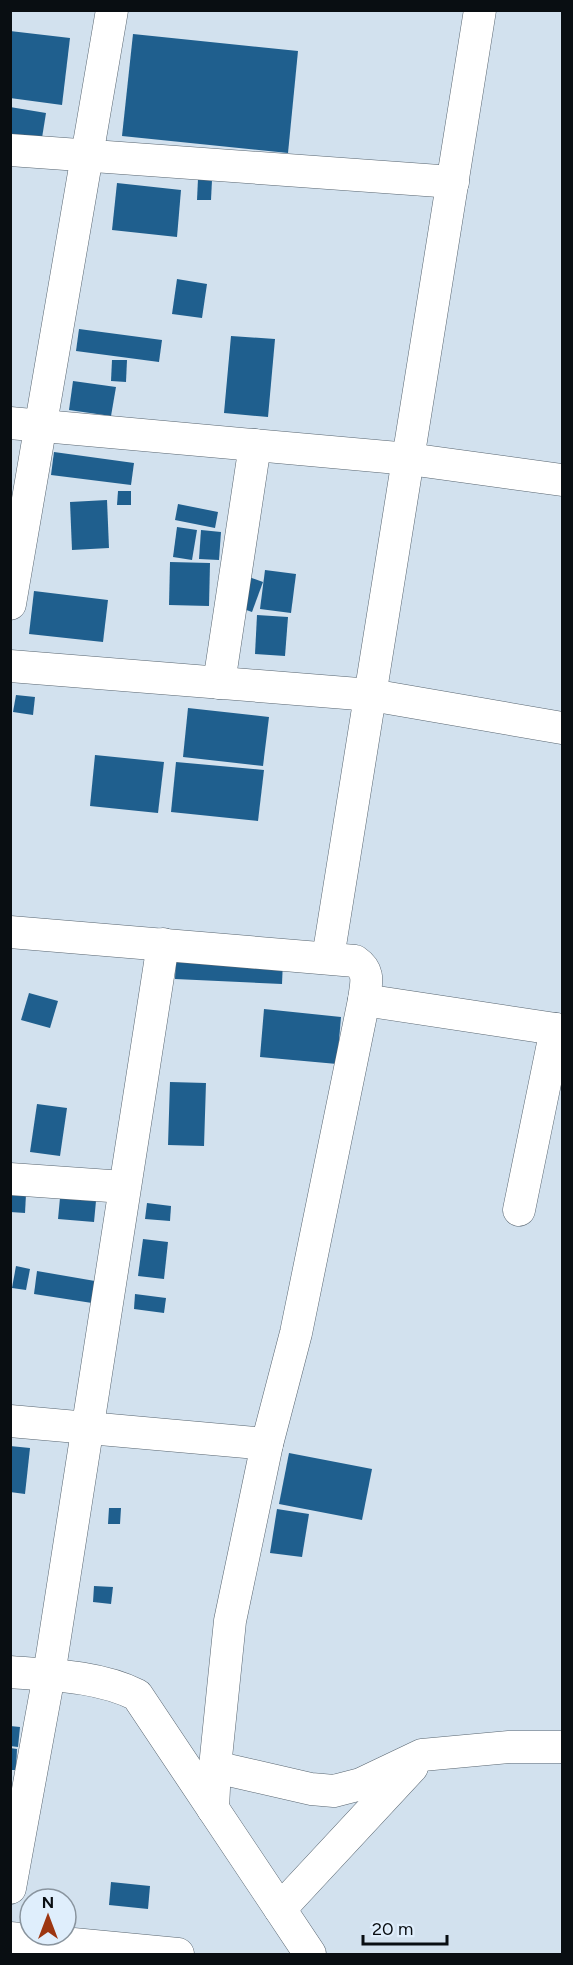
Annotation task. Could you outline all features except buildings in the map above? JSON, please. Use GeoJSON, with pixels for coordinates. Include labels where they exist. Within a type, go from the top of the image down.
{"type":"FeatureCollection","features":[{"type":"Feature","properties":{"kind":"street"},"geometry":{"type":"LineString","coordinates":[[10,604],[26,424],[87,156],[112,10]]}},
{"type":"Feature","properties":{"kind":"street"},"geometry":{"type":"LineString","coordinates":[[328,957],[480,10]]}},
{"type":"Feature","properties":{"kind":"street"},"geometry":{"type":"LineString","coordinates":[[10,150],[453,182]]}},
{"type":"Feature","properties":{"kind":"street"},"geometry":{"type":"LineString","coordinates":[[26,424],[409,459],[562,480]]}},
{"type":"Feature","properties":{"kind":"street"},"geometry":{"type":"LineString","coordinates":[[219,682],[255,445]]}},
{"type":"Feature","properties":{"kind":"street"},"geometry":{"type":"LineString","coordinates":[[10,666],[371,695],[562,728]]}},
{"type":"Feature","properties":{"kind":"street"},"geometry":{"type":"LineString","coordinates":[[10,932],[328,957],[355,961],[363,967],[366,976],[364,1000],[296,1333],[267,1444],[230,1621],[213,1809]]}},
{"type":"Feature","properties":{"kind":"street"},"geometry":{"type":"LineString","coordinates":[[10,1888],[49,1675],[163,944]]}},
{"type":"Feature","properties":{"kind":"street"},"geometry":{"type":"LineString","coordinates":[[364,1000],[559,1029],[519,1210]]}},
{"type":"Feature","properties":{"kind":"street"},"geometry":{"type":"LineString","coordinates":[[10,1179],[124,1187]]}},
{"type":"Feature","properties":{"kind":"street"},"geometry":{"type":"LineString","coordinates":[[10,1421],[267,1444]]}},
{"type":"Feature","properties":{"kind":"street"},"geometry":{"type":"LineString","coordinates":[[10,1672],[111,1684],[137,1695],[310,1954]]}},
{"type":"Feature","properties":{"kind":"street"},"geometry":{"type":"LineString","coordinates":[[215,1767],[310,1790],[334,1791],[361,1784],[422,1755],[509,1747],[562,1747]]}},
{"type":"Feature","properties":{"kind":"street"},"geometry":{"type":"LineString","coordinates":[[280,1909],[422,1755]]}},
{"type":"Feature","properties":{"kind":"street"},"geometry":{"type":"LineString","coordinates":[[10,1938],[178,1954]]}}]}
